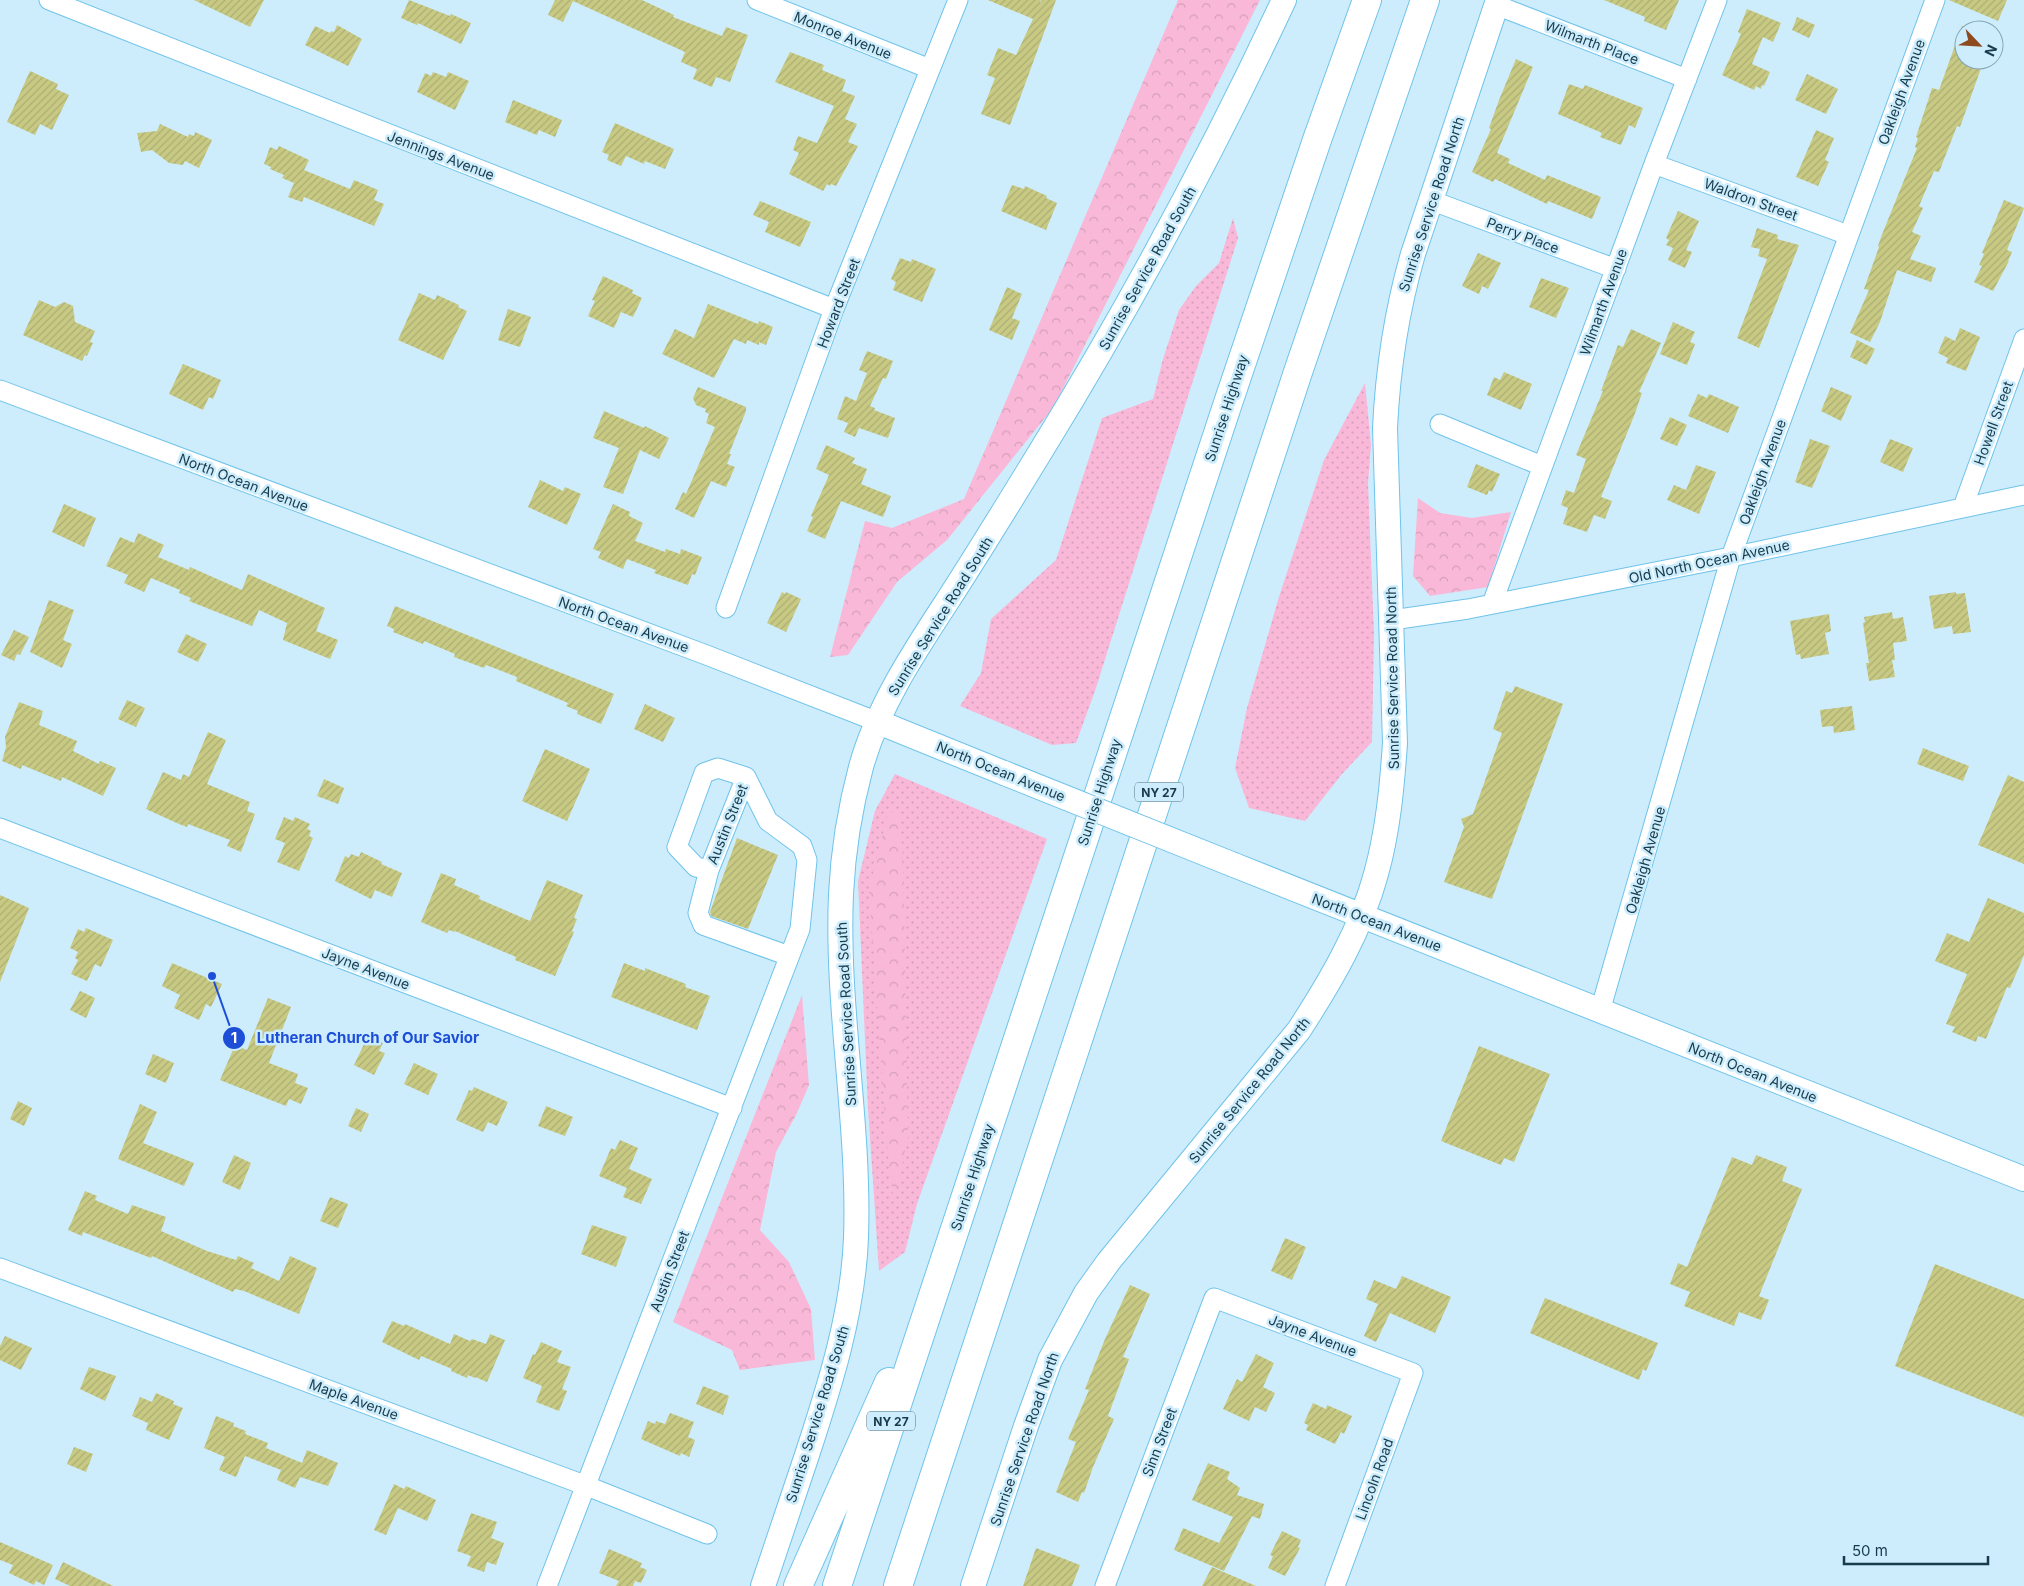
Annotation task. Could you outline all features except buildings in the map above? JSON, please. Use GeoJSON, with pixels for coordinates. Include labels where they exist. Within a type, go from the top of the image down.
{"type":"FeatureCollection","features":[{"type":"Feature","properties":{"kind":"highway","name":"Sunrise Highway"},"geometry":{"type":"LineString","coordinates":[[837,1586],[1228,403],[1318,137],[1367,0]]}},
{"type":"Feature","properties":{"kind":"highway","name":"NY 27"},"geometry":{"type":"LineString","coordinates":[[898,1586],[1310,336],[1425,0]]}},
{"type":"Feature","properties":{"kind":"highway"},"geometry":{"type":"LineString","coordinates":[[798,1586],[946,1256]]}},
{"type":"Feature","properties":{"kind":"highway"},"geometry":{"type":"LineString","coordinates":[[905,1586],[915,1535]]}},
{"type":"Feature","properties":{"kind":"main road","name":"Sunrise Service Road South"},"geometry":{"type":"LineString","coordinates":[[763,1586],[814,1433],[838,1352],[853,1274],[856,1239],[855,1167],[842,970],[841,893],[844,856],[863,760],[896,683],[1016,493],[1116,325],[1215,142],[1284,0]]}},
{"type":"Feature","properties":{"kind":"main road","name":"Sunrise Service Road North"},"geometry":{"type":"LineString","coordinates":[[973,1586],[1037,1392],[1066,1327],[1086,1293],[1109,1261],[1299,1030],[1339,963],[1376,874],[1392,790],[1395,743],[1385,428],[1387,378],[1402,292],[1430,200],[1497,3]]}},
{"type":"Feature","properties":{"kind":"main road","name":"North Ocean Avenue"},"geometry":{"type":"LineString","coordinates":[[878,722],[1360,916],[2024,1178]]}},
{"type":"Feature","properties":{"kind":"street","name":"Jennings Avenue"},"geometry":{"type":"LineString","coordinates":[[49,0],[834,309]]}},
{"type":"Feature","properties":{"kind":"street","name":"Monroe Avenue"},"geometry":{"type":"LineString","coordinates":[[757,0],[930,69]]}},
{"type":"Feature","properties":{"kind":"street","name":"Howard Street"},"geometry":{"type":"LineString","coordinates":[[726,608],[834,309],[958,0]]}},
{"type":"Feature","properties":{"kind":"street","name":"Wilmarth Avenue"},"geometry":{"type":"LineString","coordinates":[[1492,604],[1654,164],[1717,0]]}},
{"type":"Feature","properties":{"kind":"street","name":"Oakleigh Avenue"},"geometry":{"type":"LineString","coordinates":[[1600,1011],[1731,557],[1935,0]]}},
{"type":"Feature","properties":{"kind":"street","name":"Wilmarth Place"},"geometry":{"type":"LineString","coordinates":[[1497,3],[1687,79]]}},
{"type":"Feature","properties":{"kind":"street","name":"Waldron Street"},"geometry":{"type":"LineString","coordinates":[[1654,164],[1848,235]]}},
{"type":"Feature","properties":{"kind":"street","name":"Perry Place"},"geometry":{"type":"LineString","coordinates":[[1430,200],[1616,269]]}},
{"type":"Feature","properties":{"kind":"street","name":"Howell Street"},"geometry":{"type":"LineString","coordinates":[[1963,507],[2024,339]]}},
{"type":"Feature","properties":{"kind":"street","name":"North Ocean Avenue"},"geometry":{"type":"LineString","coordinates":[[0,390],[709,656],[878,722]]}},
{"type":"Feature","properties":{"kind":"street"},"geometry":{"type":"LineString","coordinates":[[1440,424],[1542,466]]}},
{"type":"Feature","properties":{"kind":"street","name":"Old North Ocean Avenue"},"geometry":{"type":"LineString","coordinates":[[1392,620],[1492,604],[1731,557],[2024,495]]}},
{"type":"Feature","properties":{"kind":"street","name":"Austin Street"},"geometry":{"type":"LineString","coordinates":[[547,1586],[800,929],[807,860],[802,846],[768,821],[746,777],[718,768],[704,773],[677,847],[696,867],[708,870]]}},
{"type":"Feature","properties":{"kind":"street","name":"Austin Street"},"geometry":{"type":"LineString","coordinates":[[746,777],[708,870],[698,913],[704,925],[789,956]]}},
{"type":"Feature","properties":{"kind":"street","name":"Jayne Avenue"},"geometry":{"type":"LineString","coordinates":[[0,828],[732,1108]]}},
{"type":"Feature","properties":{"kind":"street","name":"Maple Avenue"},"geometry":{"type":"LineString","coordinates":[[0,1268],[587,1486],[707,1534]]}},
{"type":"Feature","properties":{"kind":"street","name":"Jayne Avenue"},"geometry":{"type":"LineString","coordinates":[[1214,1298],[1413,1373]]}},
{"type":"Feature","properties":{"kind":"street","name":"Sinn Street"},"geometry":{"type":"LineString","coordinates":[[1105,1586],[1214,1298]]}},
{"type":"Feature","properties":{"kind":"street","name":"Lincoln Road"},"geometry":{"type":"LineString","coordinates":[[1336,1586],[1413,1373]]}},
{"type":"Feature","properties":{"kind":"green space"},"geometry":{"type":"Polygon","coordinates":[[[1178,0],[1260,0],[1053,408],[947,540],[897,582],[848,655],[830,657],[865,521],[892,528],[964,499],[1178,0]]]}},
{"type":"Feature","properties":{"kind":"green space"},"geometry":{"type":"Polygon","coordinates":[[[1233,218],[1238,238],[1095,691],[1076,743],[1052,745],[960,706],[981,673],[991,619],[1056,560],[1102,418],[1153,399],[1163,359],[1179,310],[1196,286],[1219,263],[1233,218]]]}},
{"type":"Feature","properties":{"kind":"green space"},"geometry":{"type":"Polygon","coordinates":[[[1365,383],[1371,445],[1368,483],[1374,634],[1372,742],[1342,774],[1305,821],[1249,808],[1235,768],[1247,708],[1278,600],[1324,460],[1365,383]]]}},
{"type":"Feature","properties":{"kind":"green space"},"geometry":{"type":"Polygon","coordinates":[[[1418,498],[1440,513],[1472,518],[1511,512],[1488,587],[1430,596],[1413,576],[1418,498]]]}},
{"type":"Feature","properties":{"kind":"green space"},"geometry":{"type":"Polygon","coordinates":[[[895,774],[1047,839],[917,1204],[905,1252],[879,1271],[868,1108],[858,881],[875,811],[895,774]]]}},
{"type":"Feature","properties":{"kind":"green space"},"geometry":{"type":"Polygon","coordinates":[[[899,809],[903,857],[908,1137],[894,1205],[887,1146],[869,888],[888,814],[899,809]]]}},
{"type":"Feature","properties":{"kind":"green space"},"geometry":{"type":"Polygon","coordinates":[[[802,995],[809,1085],[797,1113],[776,1152],[760,1230],[789,1262],[811,1309],[815,1360],[740,1370],[732,1350],[673,1322],[802,995]]]}},
{"type":"Feature","properties":{"kind":"place","name":"Lutheran Church of Our Savior"},"geometry":{"type":"Point","coordinates":[212,976]}}]}
